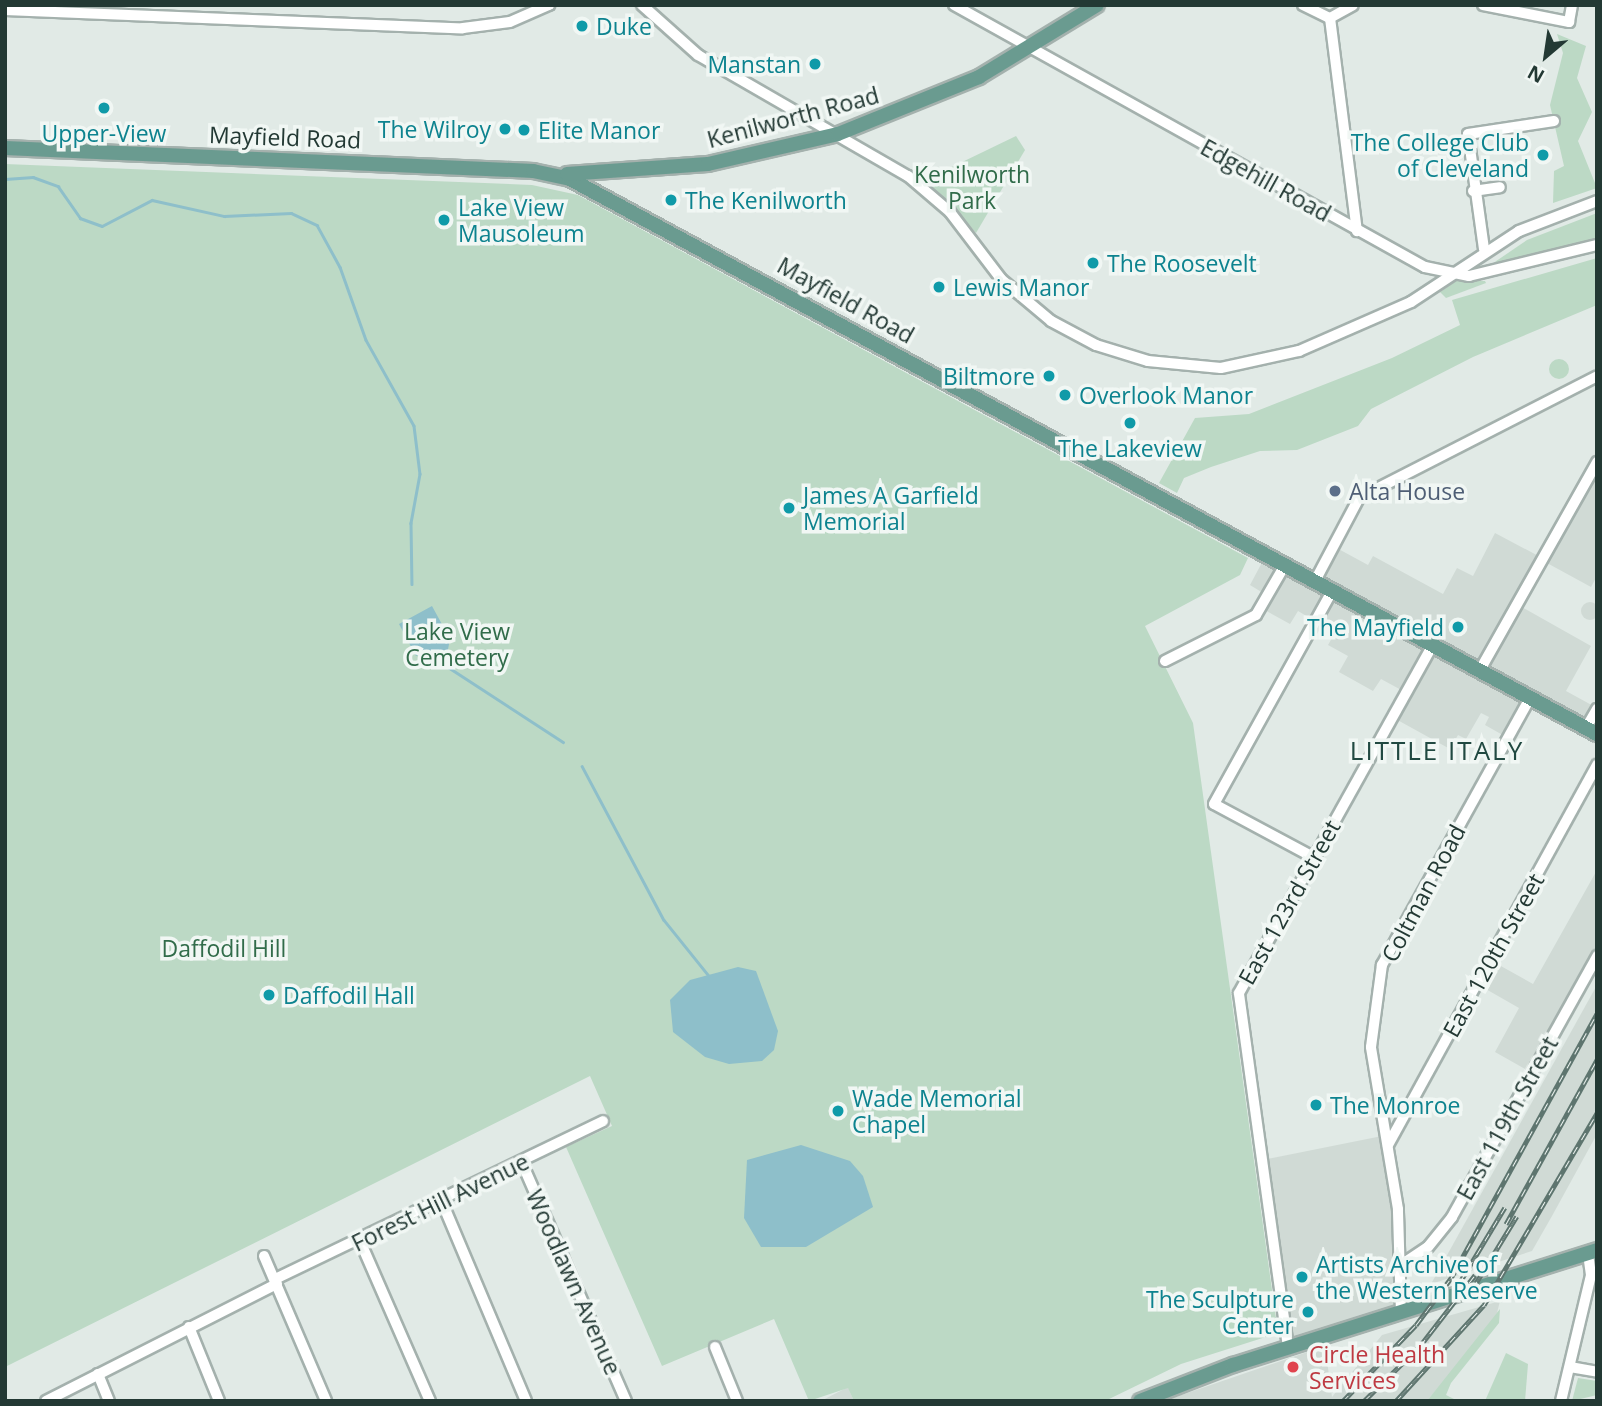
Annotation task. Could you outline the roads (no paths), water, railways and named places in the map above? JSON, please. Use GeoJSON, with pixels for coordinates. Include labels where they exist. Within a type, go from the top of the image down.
{"type":"FeatureCollection","features":[{"type":"Feature","properties":{"kind":"main road","name":"Kenilworth Road"},"geometry":{"type":"LineString","coordinates":[[558,175],[708,164],[838,134],[951,90],[1033,49],[1097,5]]}},
{"type":"Feature","properties":{"kind":"main road","name":"Mayfield Road"},"geometry":{"type":"LineString","coordinates":[[5,148],[558,175],[1592,731]]}},
{"type":"Feature","properties":{"kind":"main road"},"geometry":{"type":"LineString","coordinates":[[1140,1401],[1288,1348],[1593,1252]]}},
{"type":"Feature","properties":{"kind":"street"},"geometry":{"type":"LineString","coordinates":[[5,10],[463,28],[510,22],[549,5]]}},
{"type":"Feature","properties":{"kind":"street"},"geometry":{"type":"LineString","coordinates":[[642,5],[690,50],[838,134],[942,204],[1001,279],[1039,312],[1082,339],[1132,358],[1209,368],[1275,359],[1411,302],[1484,249],[1597,201]]}},
{"type":"Feature","properties":{"kind":"street","name":"Edgehill Road"},"geometry":{"type":"LineString","coordinates":[[954,5],[1357,231],[1448,274],[1490,272],[1597,245]]}},
{"type":"Feature","properties":{"kind":"street"},"geometry":{"type":"LineString","coordinates":[[1303,5],[1331,18]]}},
{"type":"Feature","properties":{"kind":"street"},"geometry":{"type":"LineString","coordinates":[[1331,18],[1353,5]]}},
{"type":"Feature","properties":{"kind":"street"},"geometry":{"type":"LineString","coordinates":[[1483,5],[1569,22],[1572,5]]}},
{"type":"Feature","properties":{"kind":"street"},"geometry":{"type":"LineString","coordinates":[[1331,18],[1357,231]]}},
{"type":"Feature","properties":{"kind":"street"},"geometry":{"type":"LineString","coordinates":[[1484,249],[1473,191],[1468,134],[1554,121]]}},
{"type":"Feature","properties":{"kind":"street"},"geometry":{"type":"LineString","coordinates":[[1473,191],[1500,187]]}},
{"type":"Feature","properties":{"kind":"street"},"geometry":{"type":"LineString","coordinates":[[1315,581],[1359,498],[1597,376]]}},
{"type":"Feature","properties":{"kind":"street"},"geometry":{"type":"LineString","coordinates":[[1480,670],[1597,462]]}},
{"type":"Feature","properties":{"kind":"street"},"geometry":{"type":"LineString","coordinates":[[1165,661],[1256,615],[1285,565]]}},
{"type":"Feature","properties":{"kind":"street"},"geometry":{"type":"LineString","coordinates":[[1313,857],[1214,804],[1332,591]]}},
{"type":"Feature","properties":{"kind":"street","name":"East 123rd Street"},"geometry":{"type":"LineString","coordinates":[[1288,1348],[1239,993],[1433,645]]}},
{"type":"Feature","properties":{"kind":"street","name":"Coltman Road"},"geometry":{"type":"LineString","coordinates":[[1401,1314],[1401,1265],[1388,1145],[1371,1047],[1382,965],[1530,698]]}},
{"type":"Feature","properties":{"kind":"street"},"geometry":{"type":"LineString","coordinates":[[1592,731],[1597,709]]}},
{"type":"Feature","properties":{"kind":"street","name":"East 120th Street"},"geometry":{"type":"LineString","coordinates":[[1388,1145],[1597,765]]}},
{"type":"Feature","properties":{"kind":"street","name":"East 119th Street"},"geometry":{"type":"LineString","coordinates":[[1401,1265],[1428,1247],[1452,1217],[1597,956]]}},
{"type":"Feature","properties":{"kind":"street","name":"Forest Hill Avenue"},"geometry":{"type":"LineString","coordinates":[[46,1401],[276,1282],[603,1121]]}},
{"type":"Feature","properties":{"kind":"street","name":"Woodlawn Avenue"},"geometry":{"type":"LineString","coordinates":[[522,1163],[626,1401]]}},
{"type":"Feature","properties":{"kind":"street"},"geometry":{"type":"LineString","coordinates":[[442,1202],[526,1401]]}},
{"type":"Feature","properties":{"kind":"street"},"geometry":{"type":"LineString","coordinates":[[360,1241],[430,1401]]}},
{"type":"Feature","properties":{"kind":"street"},"geometry":{"type":"LineString","coordinates":[[1561,1401],[1591,1275],[1593,1252]]}},
{"type":"Feature","properties":{"kind":"street"},"geometry":{"type":"LineString","coordinates":[[264,1256],[326,1401]]}},
{"type":"Feature","properties":{"kind":"street"},"geometry":{"type":"LineString","coordinates":[[189,1327],[219,1401]]}},
{"type":"Feature","properties":{"kind":"street"},"geometry":{"type":"LineString","coordinates":[[715,1347],[737,1401]]}},
{"type":"Feature","properties":{"kind":"street"},"geometry":{"type":"LineString","coordinates":[[1570,1367],[1597,1372]]}},
{"type":"Feature","properties":{"kind":"street"},"geometry":{"type":"LineString","coordinates":[[98,1374],[109,1401]]}},
{"type":"Feature","properties":{"kind":"water"},"geometry":{"type":"Polygon","coordinates":[[[432,606],[450,639],[445,665],[425,652],[416,656],[399,624],[432,606]]]}},
{"type":"Feature","properties":{"kind":"water"},"geometry":{"type":"Polygon","coordinates":[[[738,967],[756,971],[778,1031],[774,1050],[762,1061],[729,1064],[705,1057],[673,1032],[670,1000],[690,980],[738,967]]]}},
{"type":"Feature","properties":{"kind":"water"},"geometry":{"type":"Polygon","coordinates":[[[801,1145],[850,1161],[863,1176],[873,1207],[806,1247],[761,1247],[744,1218],[747,1160],[801,1145]]]}},
{"type":"Feature","properties":{"kind":"waterway"},"geometry":{"type":"LineString","coordinates":[[5,179],[33,177],[58,186],[80,218],[102,226],[152,200],[224,216],[291,213],[317,225],[340,267],[366,340],[414,426],[420,474],[411,523],[412,584]]}},
{"type":"Feature","properties":{"kind":"waterway"},"geometry":{"type":"LineString","coordinates":[[445,665],[563,742]]}},
{"type":"Feature","properties":{"kind":"waterway"},"geometry":{"type":"LineString","coordinates":[[582,766],[664,920],[709,976]]}},
{"type":"Feature","properties":{"kind":"railway"},"geometry":{"type":"LineString","coordinates":[[1343,1401],[1416,1325],[1451,1278],[1597,1014]]}},
{"type":"Feature","properties":{"kind":"railway"},"geometry":{"type":"LineString","coordinates":[[1506,1224],[1597,1060]]}},
{"type":"Feature","properties":{"kind":"railway"},"geometry":{"type":"LineString","coordinates":[[1396,1401],[1484,1305],[1597,1113]]}},
{"type":"Feature","properties":{"kind":"railway"},"geometry":{"type":"LineString","coordinates":[[1460,1282],[1505,1207]]}},
{"type":"Feature","properties":{"kind":"railway"},"geometry":{"type":"LineString","coordinates":[[1473,1288],[1517,1216]]}},
{"type":"Feature","properties":{"kind":"railway"},"geometry":{"type":"LineString","coordinates":[[1364,1401],[1420,1346],[1475,1275]]}},
{"type":"Feature","properties":{"kind":"place","name":"Duke"},"geometry":{"type":"Point","coordinates":[582,26]}},
{"type":"Feature","properties":{"kind":"place","name":"Manstan"},"geometry":{"type":"Point","coordinates":[815,64]}},
{"type":"Feature","properties":{"kind":"place","name":"Upper-View"},"geometry":{"type":"Point","coordinates":[104,108]}},
{"type":"Feature","properties":{"kind":"place","name":"The Wilroy"},"geometry":{"type":"Point","coordinates":[505,129]}},
{"type":"Feature","properties":{"kind":"place","name":"Elite Manor"},"geometry":{"type":"Point","coordinates":[524,130]}},
{"type":"Feature","properties":{"kind":"place","name":"The College Club of Cleveland"},"geometry":{"type":"Point","coordinates":[1543,155]}},
{"type":"Feature","properties":{"kind":"place","name":"The Kenilworth"},"geometry":{"type":"Point","coordinates":[671,200]}},
{"type":"Feature","properties":{"kind":"place","name":"Lake View Mausoleum"},"geometry":{"type":"Point","coordinates":[444,220]}},
{"type":"Feature","properties":{"kind":"place","name":"The Roosevelt"},"geometry":{"type":"Point","coordinates":[1093,263]}},
{"type":"Feature","properties":{"kind":"place","name":"Lewis Manor"},"geometry":{"type":"Point","coordinates":[939,287]}},
{"type":"Feature","properties":{"kind":"place","name":"Biltmore"},"geometry":{"type":"Point","coordinates":[1049,376]}},
{"type":"Feature","properties":{"kind":"place","name":"Overlook Manor"},"geometry":{"type":"Point","coordinates":[1065,395]}},
{"type":"Feature","properties":{"kind":"place","name":"The Lakeview"},"geometry":{"type":"Point","coordinates":[1130,423]}},
{"type":"Feature","properties":{"kind":"place","name":"Alta House"},"geometry":{"type":"Point","coordinates":[1335,491]}},
{"type":"Feature","properties":{"kind":"place","name":"James A Garfield Memorial"},"geometry":{"type":"Point","coordinates":[789,508]}},
{"type":"Feature","properties":{"kind":"place","name":"The Mayfield"},"geometry":{"type":"Point","coordinates":[1458,627]}},
{"type":"Feature","properties":{"kind":"place","name":"Daffodil Hall"},"geometry":{"type":"Point","coordinates":[269,995]}},
{"type":"Feature","properties":{"kind":"place","name":"The Monroe"},"geometry":{"type":"Point","coordinates":[1316,1105]}},
{"type":"Feature","properties":{"kind":"place","name":"Wade Memorial Chapel"},"geometry":{"type":"Point","coordinates":[838,1111]}},
{"type":"Feature","properties":{"kind":"place","name":"Artists Archive of the Western Reserve"},"geometry":{"type":"Point","coordinates":[1302,1277]}},
{"type":"Feature","properties":{"kind":"place","name":"The Sculpture Center"},"geometry":{"type":"Point","coordinates":[1308,1312]}},
{"type":"Feature","properties":{"kind":"place","name":"Circle Health Services"},"geometry":{"type":"Point","coordinates":[1293,1367]}},
{"type":"Feature","properties":{"kind":"district","name":"LITTLE ITALY"},"geometry":{"type":"Point","coordinates":[1437,751]}},
{"type":"Feature","properties":{"kind":"park label","name":"Kenilworth Park"},"geometry":{"type":"Point","coordinates":[972,187]}},
{"type":"Feature","properties":{"kind":"park label","name":"Lake View Cemetery"},"geometry":{"type":"Point","coordinates":[457,644]}},
{"type":"Feature","properties":{"kind":"park label","name":"Daffodil Hill"},"geometry":{"type":"Point","coordinates":[224,948]}}]}
